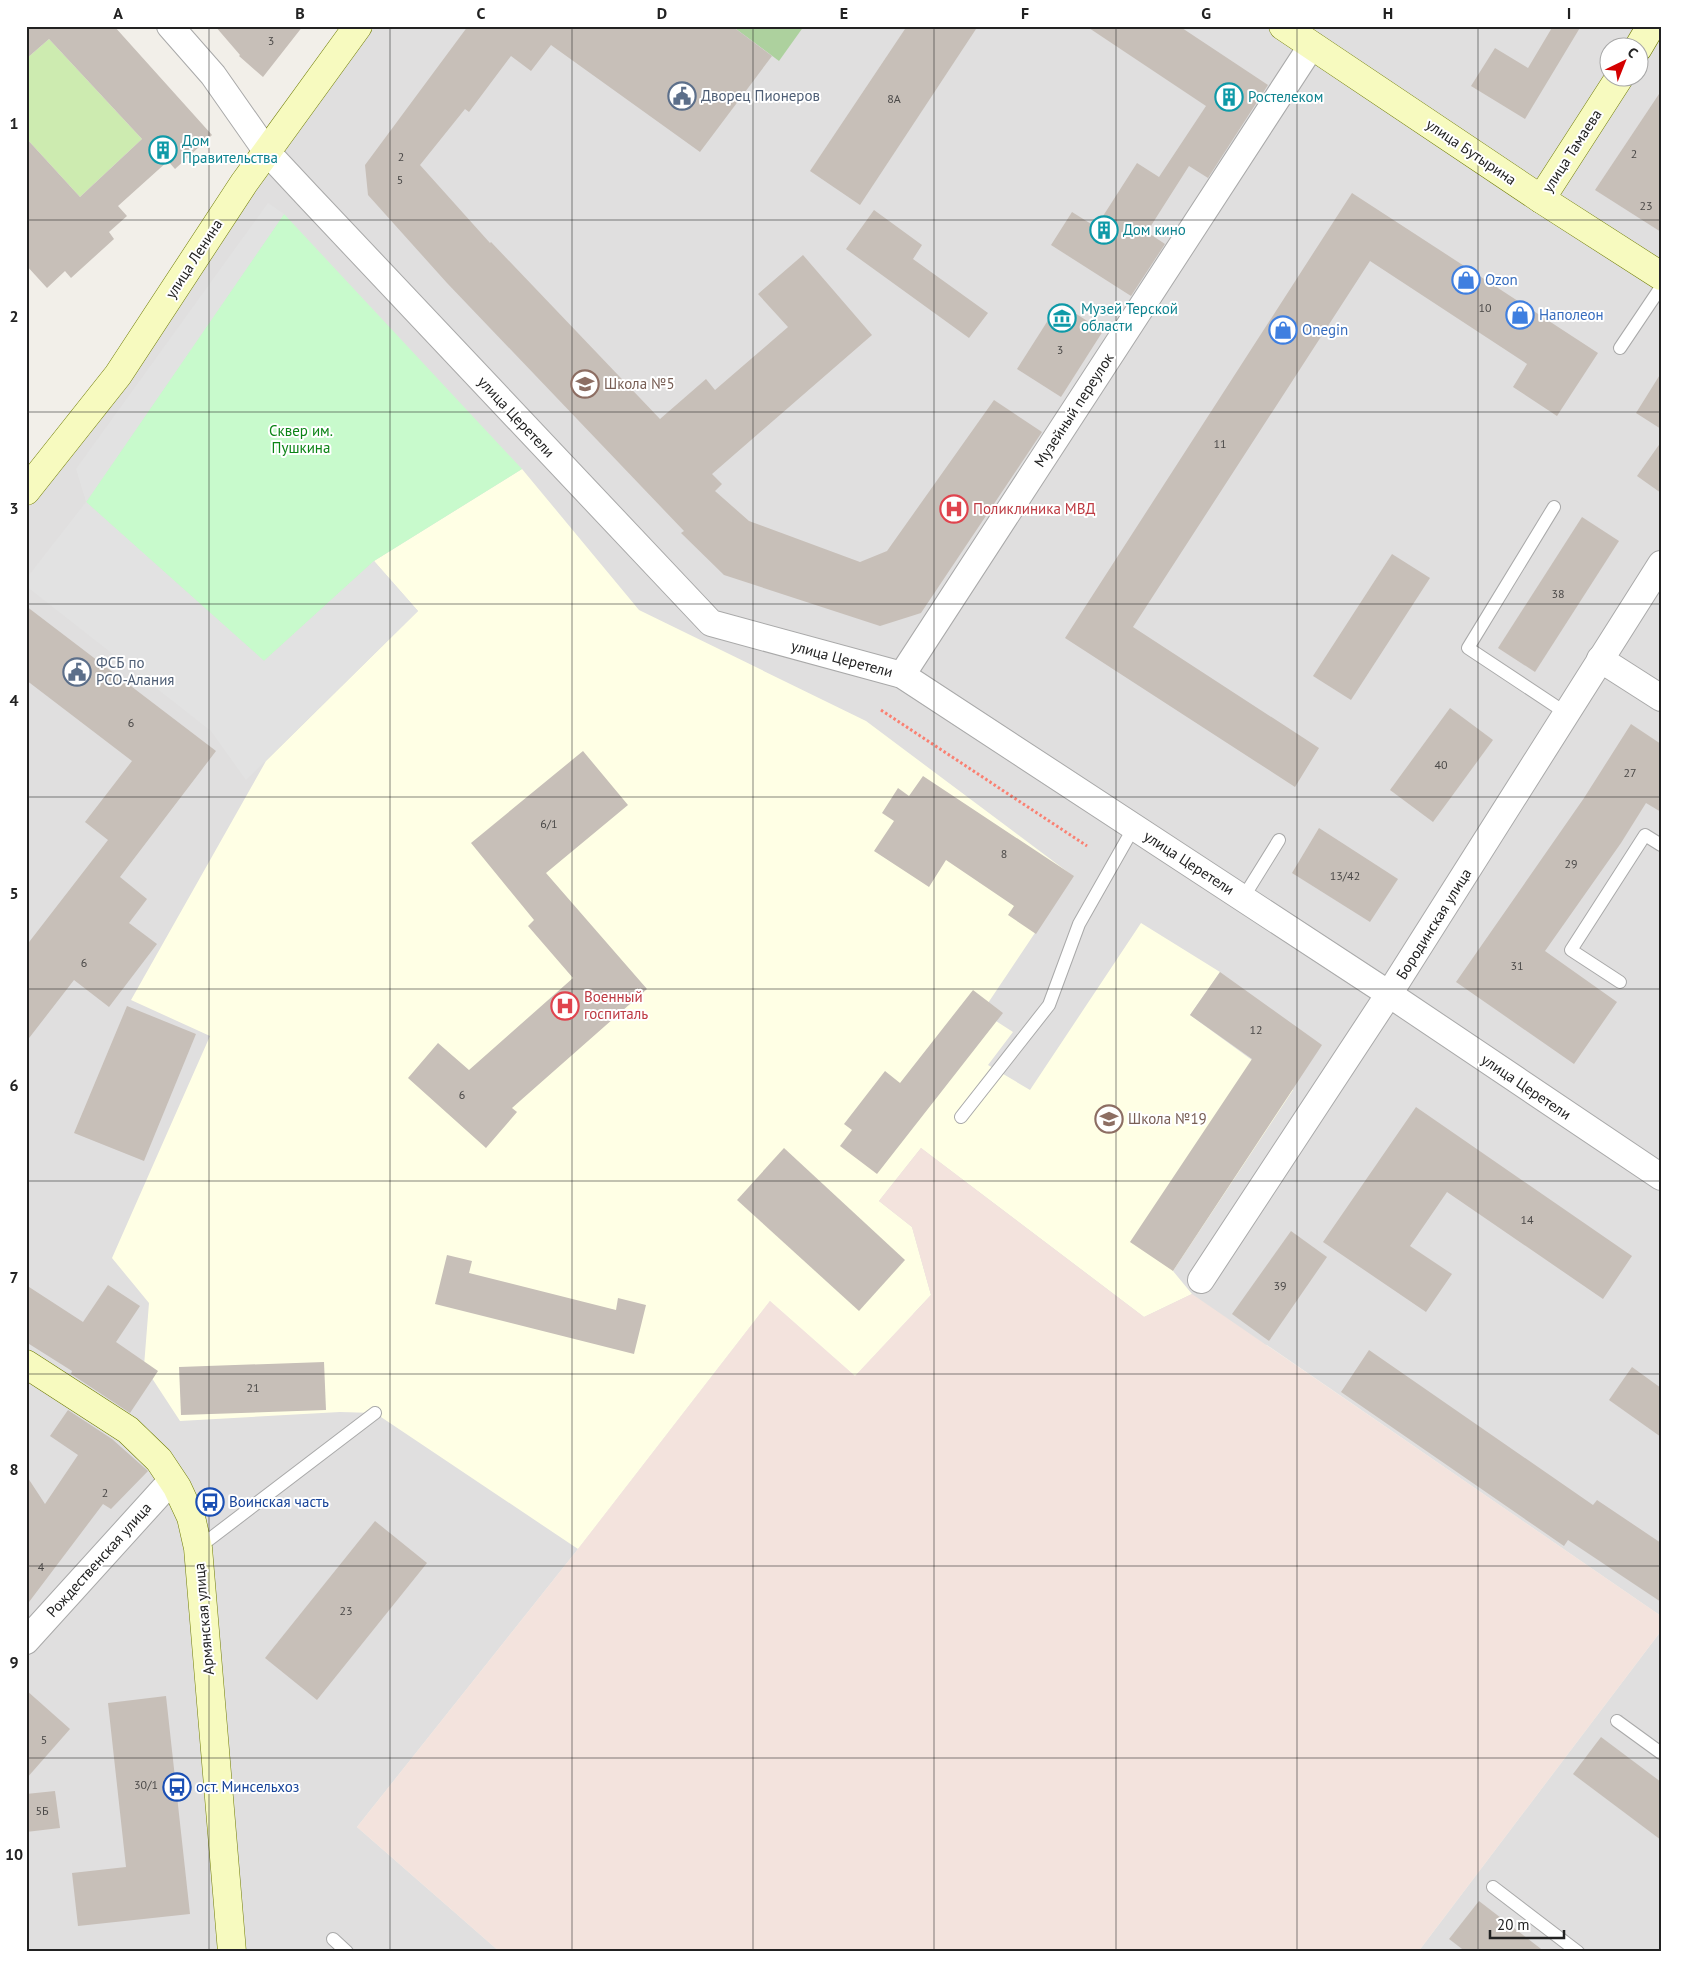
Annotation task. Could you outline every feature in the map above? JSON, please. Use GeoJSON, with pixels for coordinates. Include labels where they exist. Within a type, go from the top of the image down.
{"type":"FeatureCollection","features":[{"type":"Feature","properties":{"kind":"main road","name":"улица Ленина"},"geometry":{"type":"LineString","coordinates":[[26,490],[118,375],[244,183],[358,26]]}},
{"type":"Feature","properties":{"kind":"main road","name":"улица Бутырина"},"geometry":{"type":"LineString","coordinates":[[1283,26],[1541,199],[1661,276]]}},
{"type":"Feature","properties":{"kind":"main road"},"geometry":{"type":"LineString","coordinates":[[1644,38],[1651,26]]}},
{"type":"Feature","properties":{"kind":"main road","name":"улица Тамаева"},"geometry":{"type":"LineString","coordinates":[[1541,199],[1613,88]]}},
{"type":"Feature","properties":{"kind":"main road","name":"Армянская улица"},"geometry":{"type":"LineString","coordinates":[[26,1364],[128,1430],[159,1460],[172,1480],[191,1517],[198,1548],[232,1952]]}},
{"type":"Feature","properties":{"kind":"street","name":"улица Церетели"},"geometry":{"type":"LineString","coordinates":[[170,26],[213,75],[268,152],[711,623],[902,675],[1389,994],[1661,1177]]}},
{"type":"Feature","properties":{"kind":"street","name":"Музейный переулок"},"geometry":{"type":"LineString","coordinates":[[902,675],[1312,45]]}},
{"type":"Feature","properties":{"kind":"street","name":"Бородинская улица"},"geometry":{"type":"LineString","coordinates":[[1201,1280],[1389,994],[1661,564]]}},
{"type":"Feature","properties":{"kind":"street"},"geometry":{"type":"LineString","coordinates":[[1600,659],[1661,698]]}},
{"type":"Feature","properties":{"kind":"street","name":"Рождественская улица"},"geometry":{"type":"LineString","coordinates":[[26,1641],[172,1480]]}},
{"type":"Feature","properties":{"kind":"lane"},"geometry":{"type":"LineString","coordinates":[[1620,348],[1661,287]]}},
{"type":"Feature","properties":{"kind":"lane"},"geometry":{"type":"LineString","coordinates":[[1554,507],[1468,648],[1566,713]]}},
{"type":"Feature","properties":{"kind":"lane"},"geometry":{"type":"LineString","coordinates":[[961,1117],[1048,1005],[1079,924],[1134,827]]}},
{"type":"Feature","properties":{"kind":"lane"},"geometry":{"type":"LineString","coordinates":[[1620,982],[1571,950],[1645,835],[1661,845]]}},
{"type":"Feature","properties":{"kind":"lane"},"geometry":{"type":"LineString","coordinates":[[1243,898],[1278,840]]}},
{"type":"Feature","properties":{"kind":"lane"},"geometry":{"type":"LineString","coordinates":[[198,1548],[375,1413]]}},
{"type":"Feature","properties":{"kind":"lane"},"geometry":{"type":"LineString","coordinates":[[1617,1720],[1661,1753]]}},
{"type":"Feature","properties":{"kind":"lane"},"geometry":{"type":"LineString","coordinates":[[1493,1887],[1578,1952]]}},
{"type":"Feature","properties":{"kind":"lane"},"geometry":{"type":"LineString","coordinates":[[333,1939],[347,1952]]}},
{"type":"Feature","properties":{"kind":"path"},"geometry":{"type":"LineString","coordinates":[[882,710],[1087,846]]}},
{"type":"Feature","properties":{"kind":"shaded area"},"geometry":{"type":"Polygon","coordinates":[[[358,26],[1661,26],[1661,1616],[1267,1345],[770,1301],[578,1549],[357,1827],[500,1952],[26,1952],[26,491],[358,26]]]}},
{"type":"Feature","properties":{"kind":"shaded area"},"geometry":{"type":"Polygon","coordinates":[[[268,203],[284,214],[86,502],[76,469],[268,203]]]}},
{"type":"Feature","properties":{"kind":"shaded area","name":"Военный госпиталь"},"geometry":{"type":"Polygon","coordinates":[[[522,469],[639,610],[866,721],[1073,876],[982,1012],[1013,1032],[988,1065],[1030,1090],[1141,923],[1220,972],[1190,1015],[1293,1090],[1173,1271],[1192,1294],[1144,1317],[921,1148],[879,1201],[912,1227],[931,1295],[855,1376],[770,1301],[578,1549],[375,1413],[340,1412],[180,1421],[144,1366],[149,1303],[112,1258],[210,1036],[131,1000],[266,761],[418,611],[374,561],[522,469]]]}},
{"type":"Feature","properties":{"kind":"shaded area"},"geometry":{"type":"Polygon","coordinates":[[[86,502],[264,661],[374,561],[418,611],[246,780],[211,731],[26,586],[26,579],[86,502]]]}},
{"type":"Feature","properties":{"kind":"shaded area"},"geometry":{"type":"Polygon","coordinates":[[[921,1148],[1144,1317],[1192,1294],[1661,1616],[1661,1631],[1418,1952],[500,1952],[357,1827],[578,1549],[770,1301],[855,1376],[931,1295],[912,1227],[879,1201],[921,1148]]]}},
{"type":"Feature","properties":{"kind":"shaded area"},"geometry":{"type":"Polygon","coordinates":[[[1661,1631],[1661,1952],[1418,1952],[1661,1631]]]}},
{"type":"Feature","properties":{"kind":"green space"},"geometry":{"type":"Polygon","coordinates":[[[732,26],[804,26],[779,61],[732,26]]]}},
{"type":"Feature","properties":{"kind":"green space"},"geometry":{"type":"Polygon","coordinates":[[[49,39],[142,139],[80,197],[26,138],[26,59],[49,39]]]}},
{"type":"Feature","properties":{"kind":"green space","name":"Сквер им. Пушкина"},"geometry":{"type":"Polygon","coordinates":[[[284,214],[522,469],[374,561],[264,661],[86,502],[284,214]]]}},
{"type":"Feature","properties":{"kind":"building","name":"Дом Правительства"},"geometry":{"type":"Polygon","coordinates":[[[26,26],[114,26],[212,135],[175,169],[168,161],[118,206],[127,216],[109,232],[114,239],[71,278],[65,271],[47,288],[26,265],[26,138],[80,197],[142,139],[49,39],[26,59],[26,26]]]}},
{"type":"Feature","properties":{"kind":"building"},"geometry":{"type":"Polygon","coordinates":[[[215,26],[303,26],[263,77],[239,56],[215,26]]]}},
{"type":"Feature","properties":{"kind":"building"},"geometry":{"type":"Polygon","coordinates":[[[468,26],[732,26],[772,56],[700,152],[551,45],[531,71],[511,56],[469,112],[465,109],[420,165],[490,243],[660,419],[706,379],[715,390],[788,327],[758,294],[803,255],[872,335],[712,474],[722,484],[715,491],[749,521],[860,562],[887,551],[994,400],[1042,432],[921,613],[880,626],[724,575],[681,533],[684,531],[447,283],[368,195],[365,165],[468,26]]]}},
{"type":"Feature","properties":{"kind":"building"},"geometry":{"type":"Polygon","coordinates":[[[907,26],[978,26],[860,205],[810,171],[907,26]]]}},
{"type":"Feature","properties":{"kind":"building"},"geometry":{"type":"Polygon","coordinates":[[[1086,26],[1179,26],[1268,85],[1208,178],[1189,166],[1147,232],[1165,244],[1131,296],[1051,245],[1072,212],[1096,227],[1137,163],[1159,177],[1206,106],[1086,26]]]}},
{"type":"Feature","properties":{"kind":"building"},"geometry":{"type":"Polygon","coordinates":[[[1553,26],[1581,26],[1525,119],[1471,86],[1495,48],[1528,68],[1553,26]]]}},
{"type":"Feature","properties":{"kind":"building"},"geometry":{"type":"Polygon","coordinates":[[[1661,91],[1661,232],[1595,190],[1661,91]]]}},
{"type":"Feature","properties":{"kind":"building"},"geometry":{"type":"Polygon","coordinates":[[[1352,193],[1598,353],[1557,416],[1513,387],[1527,364],[1370,261],[1133,627],[1319,748],[1295,787],[1065,638],[1352,193]]]}},
{"type":"Feature","properties":{"kind":"building"},"geometry":{"type":"Polygon","coordinates":[[[874,210],[922,245],[913,259],[988,313],[969,338],[846,249],[874,210]]]}},
{"type":"Feature","properties":{"kind":"building"},"geometry":{"type":"Polygon","coordinates":[[[1059,303],[1103,331],[1061,397],[1017,369],[1059,303]]]}},
{"type":"Feature","properties":{"kind":"building"},"geometry":{"type":"Polygon","coordinates":[[[1661,373],[1661,429],[1636,413],[1661,373]]]}},
{"type":"Feature","properties":{"kind":"building"},"geometry":{"type":"Polygon","coordinates":[[[1661,442],[1661,493],[1637,476],[1661,442]]]}},
{"type":"Feature","properties":{"kind":"building"},"geometry":{"type":"Polygon","coordinates":[[[1582,517],[1619,541],[1535,672],[1498,648],[1582,517]]]}},
{"type":"Feature","properties":{"kind":"building"},"geometry":{"type":"Polygon","coordinates":[[[1392,554],[1430,578],[1351,700],[1313,676],[1392,554]]]}},
{"type":"Feature","properties":{"kind":"building"},"geometry":{"type":"Polygon","coordinates":[[[26,606],[216,751],[120,877],[147,899],[129,923],[157,944],[109,1007],[74,980],[26,1042],[26,946],[108,840],[85,822],[132,761],[26,680],[26,606]]]}},
{"type":"Feature","properties":{"kind":"building"},"geometry":{"type":"Polygon","coordinates":[[[1450,708],[1493,740],[1433,822],[1390,790],[1450,708]]]}},
{"type":"Feature","properties":{"kind":"building"},"geometry":{"type":"Polygon","coordinates":[[[1631,724],[1661,744],[1661,812],[1646,803],[1621,843],[1545,951],[1617,1002],[1574,1064],[1456,982],[1584,798],[1631,724]]]}},
{"type":"Feature","properties":{"kind":"building"},"geometry":{"type":"Polygon","coordinates":[[[583,751],[628,805],[546,873],[647,989],[512,1108],[517,1112],[486,1148],[408,1078],[438,1043],[469,1070],[573,978],[528,926],[534,920],[471,843],[583,751]]]}},
{"type":"Feature","properties":{"kind":"building"},"geometry":{"type":"Polygon","coordinates":[[[923,776],[1074,876],[1036,934],[1008,915],[1014,906],[946,860],[929,887],[874,851],[894,821],[882,813],[898,788],[909,796],[923,776]]]}},
{"type":"Feature","properties":{"kind":"building"},"geometry":{"type":"Polygon","coordinates":[[[1319,828],[1398,879],[1370,922],[1292,873],[1319,828]]]}},
{"type":"Feature","properties":{"kind":"building"},"geometry":{"type":"Polygon","coordinates":[[[1220,972],[1322,1045],[1173,1271],[1130,1242],[1252,1059],[1190,1015],[1220,972]]]}},
{"type":"Feature","properties":{"kind":"building"},"geometry":{"type":"Polygon","coordinates":[[[973,990],[1003,1013],[877,1174],[840,1146],[852,1130],[844,1124],[885,1071],[900,1083],[973,990]]]}},
{"type":"Feature","properties":{"kind":"building"},"geometry":{"type":"Polygon","coordinates":[[[127,1006],[196,1034],[144,1161],[74,1133],[127,1006]]]}},
{"type":"Feature","properties":{"kind":"building"},"geometry":{"type":"Polygon","coordinates":[[[1416,1107],[1632,1256],[1603,1299],[1447,1192],[1410,1246],[1452,1274],[1426,1312],[1323,1242],[1416,1107]]]}},
{"type":"Feature","properties":{"kind":"building"},"geometry":{"type":"Polygon","coordinates":[[[784,1148],[905,1260],[859,1311],[737,1200],[784,1148]]]}},
{"type":"Feature","properties":{"kind":"building"},"geometry":{"type":"Polygon","coordinates":[[[1291,1231],[1327,1257],[1269,1341],[1232,1314],[1291,1231]]]}},
{"type":"Feature","properties":{"kind":"building"},"geometry":{"type":"Polygon","coordinates":[[[447,1255],[472,1261],[469,1273],[616,1310],[618,1298],[646,1305],[634,1354],[435,1304],[447,1255]]]}},
{"type":"Feature","properties":{"kind":"building"},"geometry":{"type":"Polygon","coordinates":[[[26,1285],[83,1322],[108,1285],[140,1306],[116,1342],[158,1371],[130,1413],[71,1374],[72,1371],[26,1342],[26,1285]]]}},
{"type":"Feature","properties":{"kind":"building"},"geometry":{"type":"Polygon","coordinates":[[[1369,1350],[1593,1505],[1597,1500],[1661,1543],[1661,1602],[1568,1540],[1564,1546],[1341,1392],[1369,1350]]]}},
{"type":"Feature","properties":{"kind":"building"},"geometry":{"type":"Polygon","coordinates":[[[324,1362],[326,1410],[181,1415],[179,1367],[324,1362]]]}},
{"type":"Feature","properties":{"kind":"building"},"geometry":{"type":"Polygon","coordinates":[[[1632,1367],[1661,1388],[1661,1437],[1609,1400],[1632,1367]]]}},
{"type":"Feature","properties":{"kind":"building"},"geometry":{"type":"Polygon","coordinates":[[[68,1410],[112,1439],[148,1471],[111,1509],[103,1504],[26,1606],[26,1475],[45,1504],[78,1455],[50,1436],[68,1410]]]}},
{"type":"Feature","properties":{"kind":"building"},"geometry":{"type":"Polygon","coordinates":[[[375,1521],[427,1563],[317,1700],[265,1658],[375,1521]]]}},
{"type":"Feature","properties":{"kind":"building"},"geometry":{"type":"Polygon","coordinates":[[[26,1690],[70,1729],[26,1779],[26,1690]]]}},
{"type":"Feature","properties":{"kind":"building"},"geometry":{"type":"Polygon","coordinates":[[[166,1696],[190,1914],[78,1926],[72,1873],[126,1867],[108,1703],[166,1696]]]}},
{"type":"Feature","properties":{"kind":"building"},"geometry":{"type":"Polygon","coordinates":[[[1601,1737],[1661,1782],[1661,1840],[1573,1774],[1601,1737]]]}},
{"type":"Feature","properties":{"kind":"building"},"geometry":{"type":"Polygon","coordinates":[[[55,1791],[60,1828],[26,1832],[26,1794],[55,1791]]]}},
{"type":"Feature","properties":{"kind":"building"},"geometry":{"type":"Polygon","coordinates":[[[1479,1901],[1545,1952],[1466,1952],[1449,1939],[1479,1901]]]}},
{"type":"Feature","properties":{"kind":"place","name":"Дворец Пионеров"},"geometry":{"type":"Point","coordinates":[682,96]}},
{"type":"Feature","properties":{"kind":"place","name":"Ростелеком"},"geometry":{"type":"Point","coordinates":[1229,97]}},
{"type":"Feature","properties":{"kind":"place","name":"Дом Правительства"},"geometry":{"type":"Point","coordinates":[163,150]}},
{"type":"Feature","properties":{"kind":"place","name":"Дом кино"},"geometry":{"type":"Point","coordinates":[1104,230]}},
{"type":"Feature","properties":{"kind":"place","name":"Ozon"},"geometry":{"type":"Point","coordinates":[1466,280]}},
{"type":"Feature","properties":{"kind":"place","name":"Наполеон"},"geometry":{"type":"Point","coordinates":[1520,315]}},
{"type":"Feature","properties":{"kind":"place","name":"Музей Терской области"},"geometry":{"type":"Point","coordinates":[1062,318]}},
{"type":"Feature","properties":{"kind":"place","name":"Onegin"},"geometry":{"type":"Point","coordinates":[1283,330]}},
{"type":"Feature","properties":{"kind":"place","name":"Школа №5"},"geometry":{"type":"Point","coordinates":[585,384]}},
{"type":"Feature","properties":{"kind":"place","name":"Поликлиника МВД"},"geometry":{"type":"Point","coordinates":[954,509]}},
{"type":"Feature","properties":{"kind":"place","name":"ФСБ по РСО-Алания"},"geometry":{"type":"Point","coordinates":[77,672]}},
{"type":"Feature","properties":{"kind":"place","name":"Военный госпиталь"},"geometry":{"type":"Point","coordinates":[565,1006]}},
{"type":"Feature","properties":{"kind":"place","name":"Школа №19"},"geometry":{"type":"Point","coordinates":[1109,1119]}},
{"type":"Feature","properties":{"kind":"place","name":"Воинская часть"},"geometry":{"type":"Point","coordinates":[210,1502]}},
{"type":"Feature","properties":{"kind":"place","name":"ост. Минсельхоз"},"geometry":{"type":"Point","coordinates":[177,1787]}}]}
